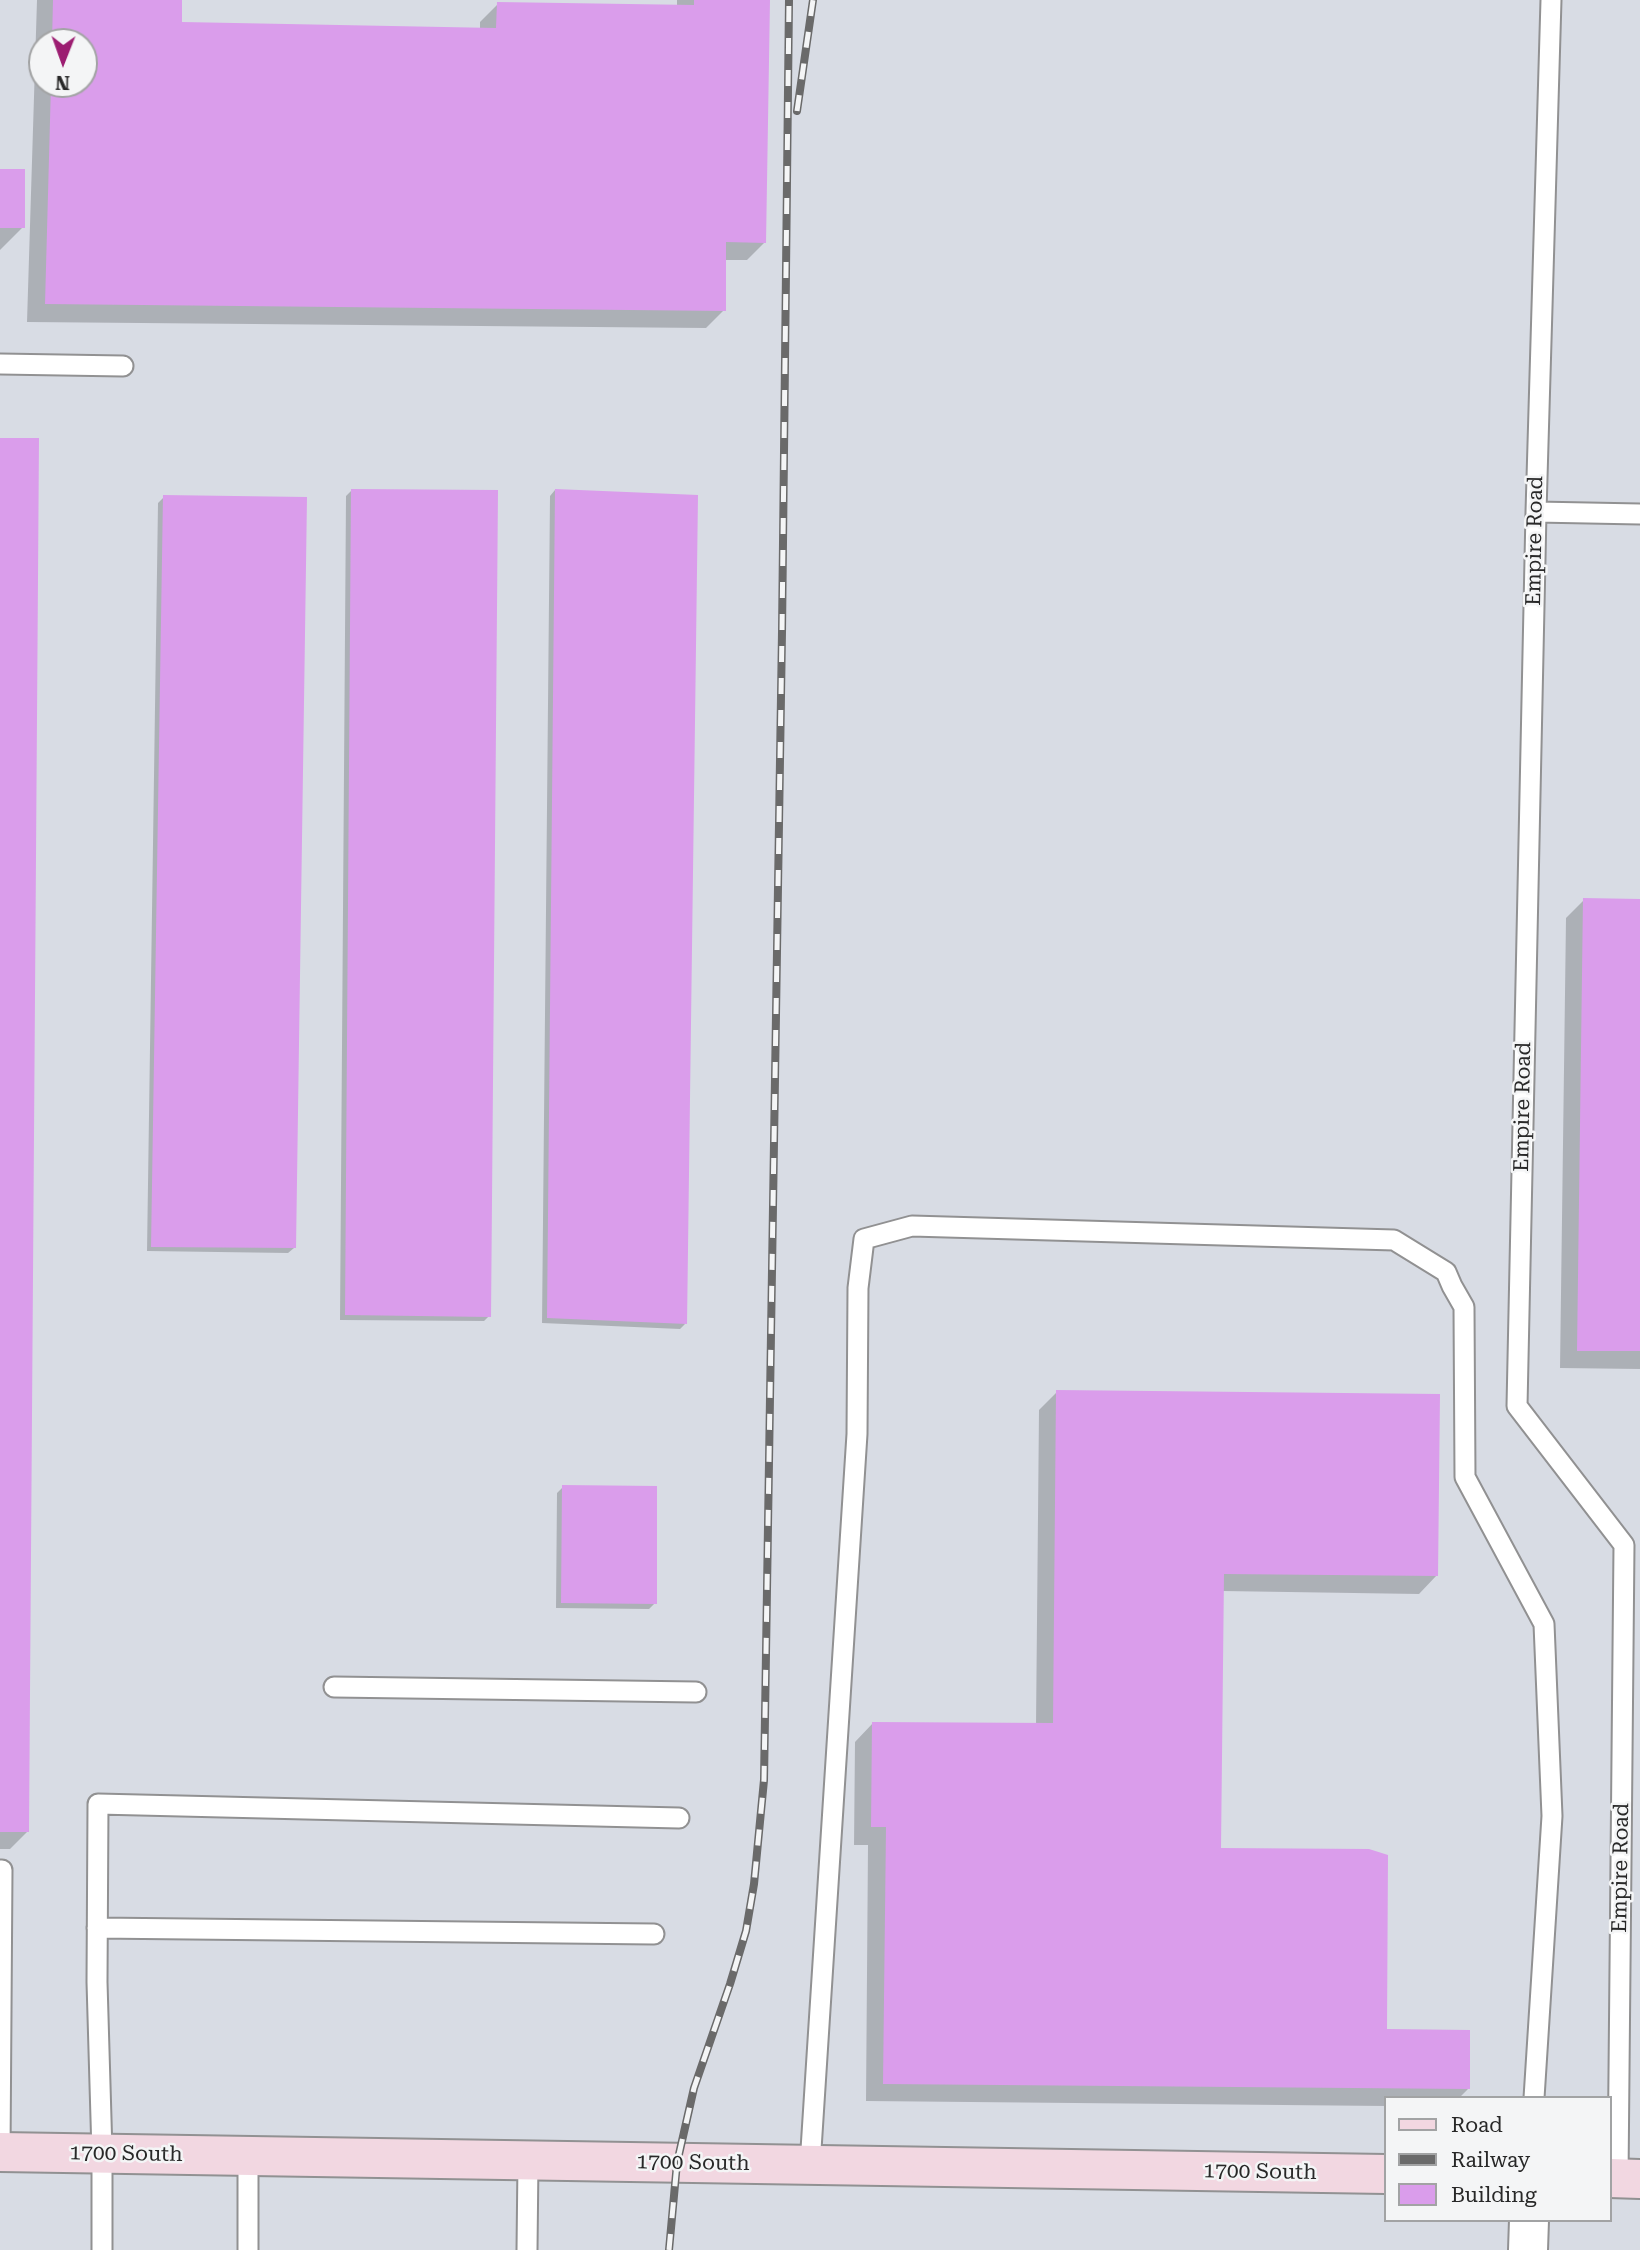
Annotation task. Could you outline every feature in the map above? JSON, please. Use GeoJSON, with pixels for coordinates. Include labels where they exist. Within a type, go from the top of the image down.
{"type":"FeatureCollection","features":[{"type":"Feature","properties":{"kind":"street","name":"1700 South"},"geometry":{"type":"LineString","coordinates":[[0,2152],[1384,2174]]}},
{"type":"Feature","properties":{"kind":"street"},"geometry":{"type":"LineString","coordinates":[[1528,2250],[1529,2222]]}},
{"type":"Feature","properties":{"kind":"lane","name":"Empire Road"},"geometry":{"type":"LineString","coordinates":[[1552,0],[1536,512],[1517,1406],[1624,1545],[1623,2178]]}},
{"type":"Feature","properties":{"kind":"lane"},"geometry":{"type":"LineString","coordinates":[[0,364],[123,366]]}},
{"type":"Feature","properties":{"kind":"lane"},"geometry":{"type":"LineString","coordinates":[[1536,512],[1640,514]]}},
{"type":"Feature","properties":{"kind":"lane"},"geometry":{"type":"LineString","coordinates":[[810,2165],[857,1434],[858,1288],[864,1239],[912,1226],[1394,1240],[1446,1272],[1464,1307],[1465,1477],[1544,1624],[1552,1816],[1534,2096]]}},
{"type":"Feature","properties":{"kind":"lane"},"geometry":{"type":"LineString","coordinates":[[334,1687],[696,1692]]}},
{"type":"Feature","properties":{"kind":"lane"},"geometry":{"type":"LineString","coordinates":[[102,2250],[103,2153],[97,1982],[98,1804],[679,1818]]}},
{"type":"Feature","properties":{"kind":"lane"},"geometry":{"type":"LineString","coordinates":[[0,1870],[0,2152]]}},
{"type":"Feature","properties":{"kind":"lane"},"geometry":{"type":"LineString","coordinates":[[97,1928],[654,1934]]}},
{"type":"Feature","properties":{"kind":"lane"},"geometry":{"type":"LineString","coordinates":[[248,2156],[248,2250]]}},
{"type":"Feature","properties":{"kind":"lane"},"geometry":{"type":"LineString","coordinates":[[527,2250],[528,2161]]}},
{"type":"Feature","properties":{"kind":"shaded area"},"geometry":{"type":"Polygon","coordinates":[[[0,0],[1640,0],[1640,2250],[0,2250],[0,0]]]}},
{"type":"Feature","properties":{"kind":"building"},"geometry":{"type":"Polygon","coordinates":[[[53,0],[182,0],[182,22],[496,28],[497,2],[694,5],[694,0],[770,0],[766,243],[726,242],[726,311],[45,304],[51,98],[98,98],[98,28],[52,28],[53,0]]]}},
{"type":"Feature","properties":{"kind":"building"},"geometry":{"type":"Polygon","coordinates":[[[0,169],[25,169],[25,228],[0,228],[0,169]]]}},
{"type":"Feature","properties":{"kind":"building"},"geometry":{"type":"Polygon","coordinates":[[[0,438],[39,438],[29,1832],[0,1832],[0,438]]]}},
{"type":"Feature","properties":{"kind":"building"},"geometry":{"type":"Polygon","coordinates":[[[351,489],[498,490],[491,1317],[345,1315],[351,489]]]}},
{"type":"Feature","properties":{"kind":"building"},"geometry":{"type":"Polygon","coordinates":[[[555,489],[698,495],[687,1324],[547,1318],[555,489]]]}},
{"type":"Feature","properties":{"kind":"building"},"geometry":{"type":"Polygon","coordinates":[[[163,495],[307,497],[296,1248],[151,1247],[163,495]]]}},
{"type":"Feature","properties":{"kind":"building"},"geometry":{"type":"Polygon","coordinates":[[[1583,898],[1640,899],[1640,1351],[1577,1351],[1583,898]]]}},
{"type":"Feature","properties":{"kind":"building"},"geometry":{"type":"Polygon","coordinates":[[[1056,1390],[1440,1394],[1438,1576],[1224,1574],[1221,1848],[1369,1849],[1388,1855],[1387,2029],[1470,2030],[1470,2089],[883,2084],[886,1827],[871,1827],[872,1722],[1053,1723],[1056,1390]]]}},
{"type":"Feature","properties":{"kind":"building"},"geometry":{"type":"Polygon","coordinates":[[[562,1485],[657,1486],[657,1604],[561,1603],[562,1485]]]}},
{"type":"Feature","properties":{"kind":"railway"},"geometry":{"type":"LineString","coordinates":[[669,2250],[677,2163],[694,2088],[746,1931],[754,1884],[764,1780],[789,0]]}},
{"type":"Feature","properties":{"kind":"railway"},"geometry":{"type":"LineString","coordinates":[[797,111],[813,0]]}}]}
